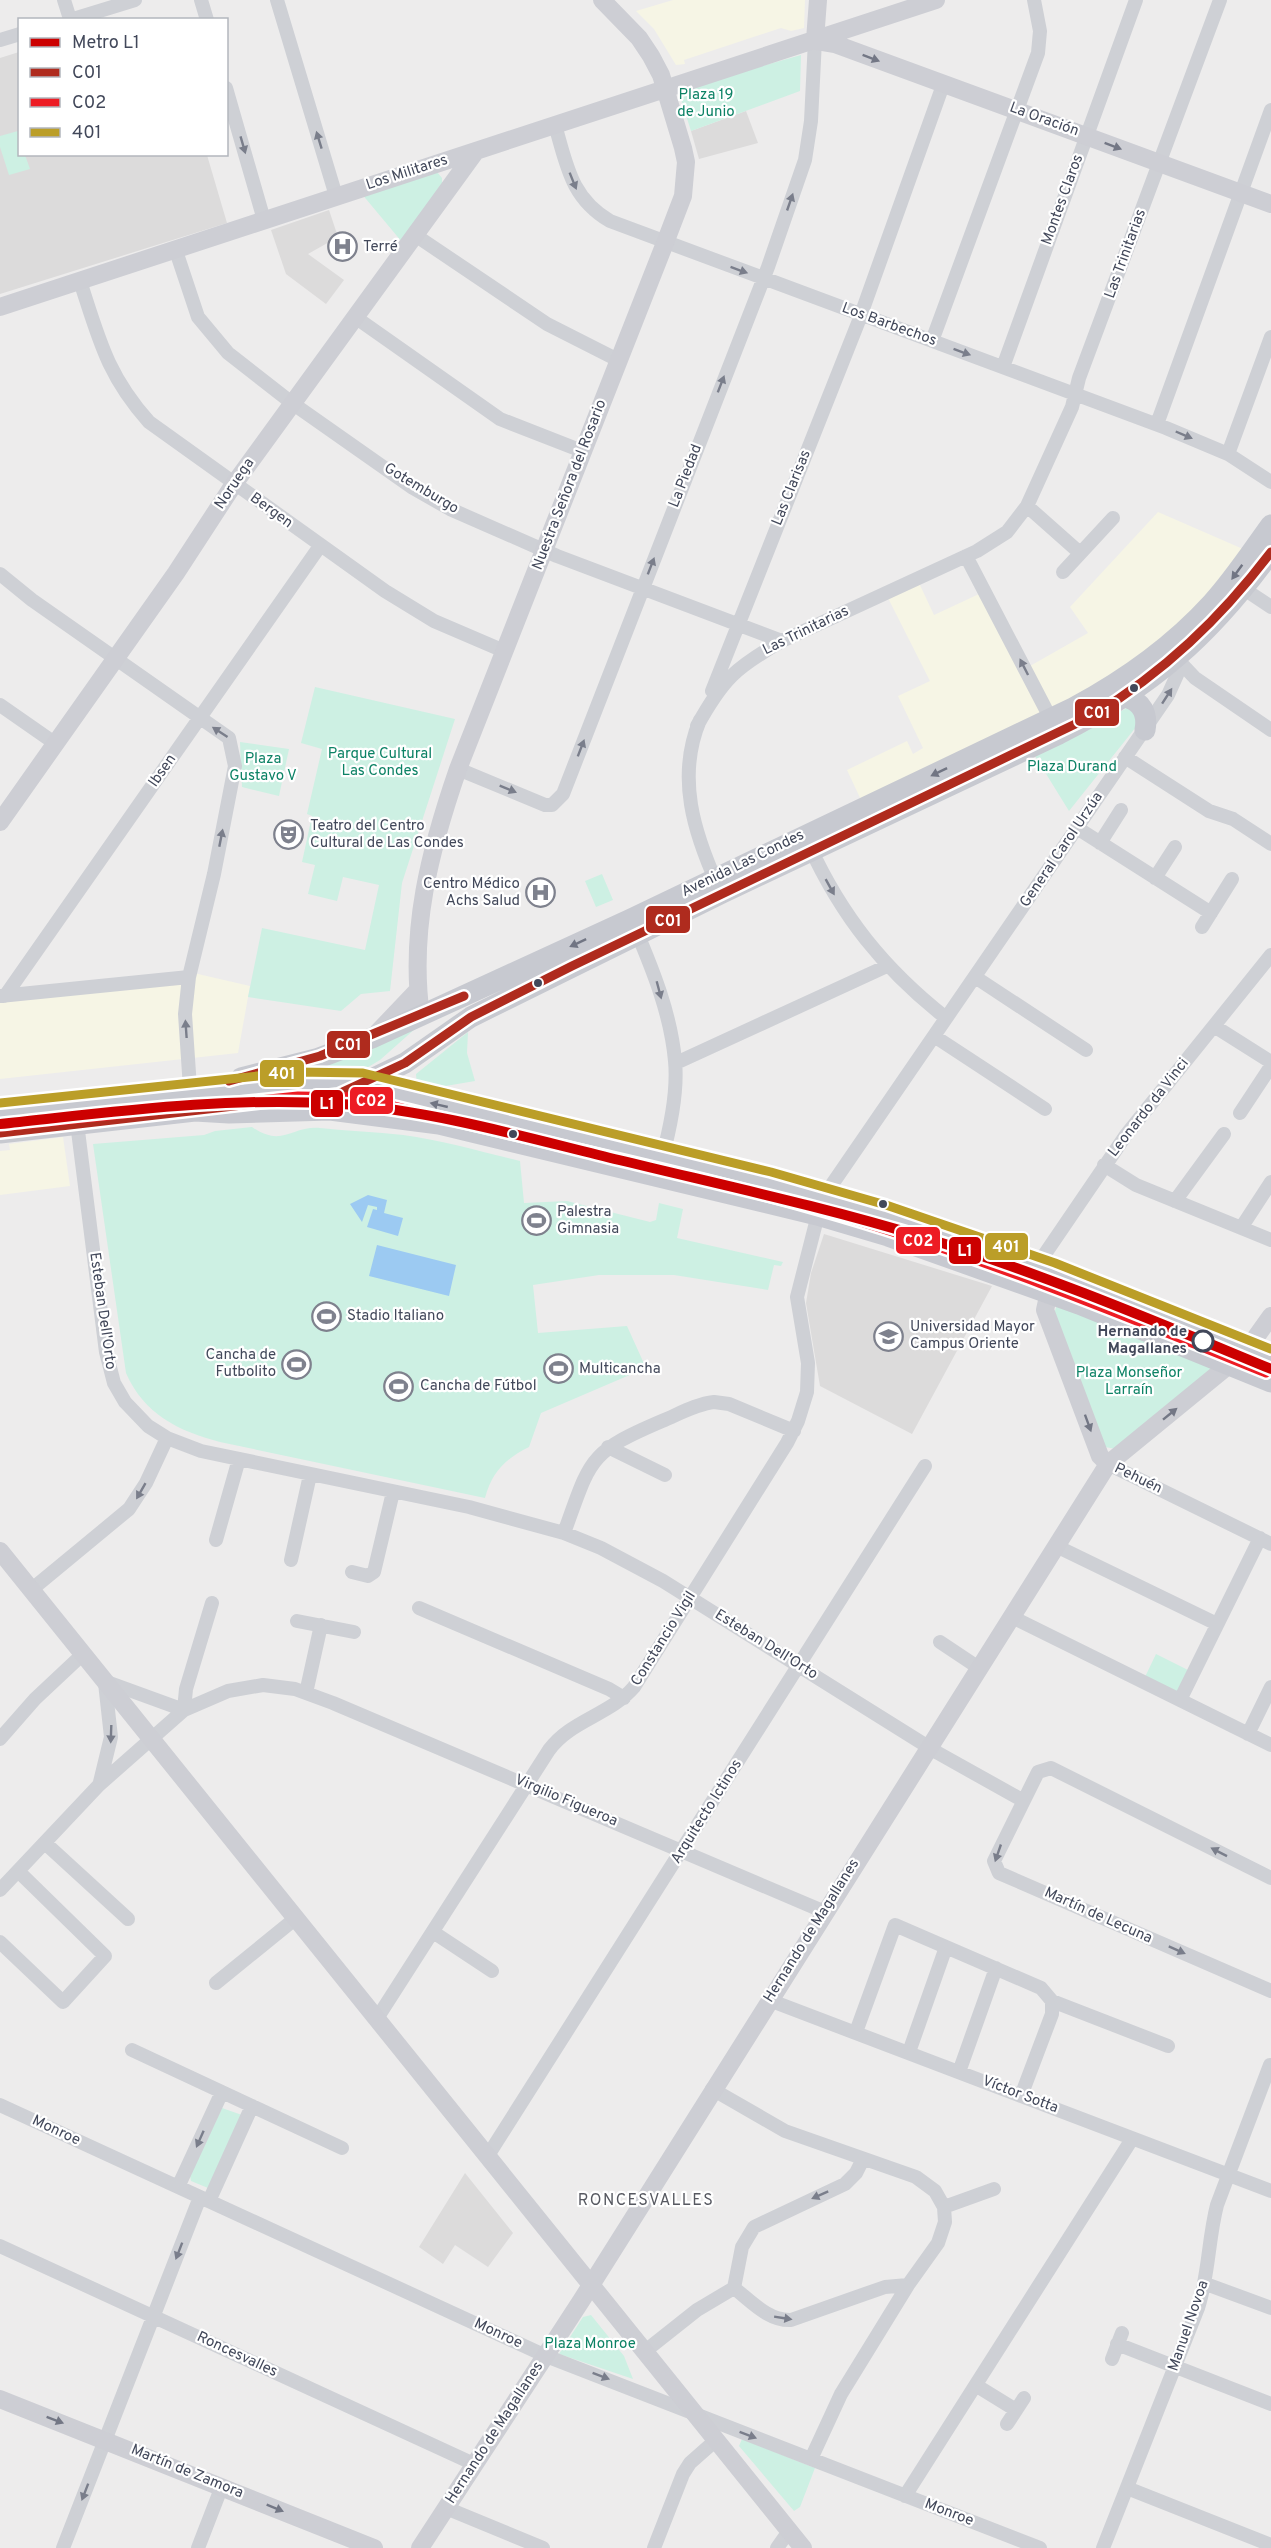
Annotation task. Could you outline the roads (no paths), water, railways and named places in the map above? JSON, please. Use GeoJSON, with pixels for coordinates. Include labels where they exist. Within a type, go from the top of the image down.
{"type":"FeatureCollection","features":[{"type":"Feature","properties":{"kind":"main road","name":"Nuestra Señora del Rosario"},"geometry":{"type":"LineString","coordinates":[[421,1016],[418,990],[418,937],[425,881],[435,838],[458,769],[683,196],[686,162],[666,89],[651,56],[639,38],[602,0]]}},
{"type":"Feature","properties":{"kind":"main road"},"geometry":{"type":"LineString","coordinates":[[815,40],[818,0]]}},
{"type":"Feature","properties":{"kind":"main road","name":"Los Militares"},"geometry":{"type":"LineString","coordinates":[[0,307],[936,0]]}},
{"type":"Feature","properties":{"kind":"main road","name":"La Oración"},"geometry":{"type":"LineString","coordinates":[[815,40],[835,44],[1271,204]]}},
{"type":"Feature","properties":{"kind":"main road","name":"Noruega"},"geometry":{"type":"LineString","coordinates":[[0,822],[116,659],[234,484],[476,151]]}},
{"type":"Feature","properties":{"kind":"main road","name":"Avenida Las Condes"},"geometry":{"type":"LineString","coordinates":[[1055,727],[1169,645],[1218,596],[1271,525]]}},
{"type":"Feature","properties":{"kind":"main road","name":"Avenida Las Condes"},"geometry":{"type":"LineString","coordinates":[[195,1111],[338,1094],[361,1085],[405,1063],[471,1017],[634,927],[808,842],[1055,727],[1125,697],[1177,659],[1212,626],[1244,589],[1271,552]]}},
{"type":"Feature","properties":{"kind":"main road"},"geometry":{"type":"LineString","coordinates":[[1125,697],[1136,700],[1142,706],[1146,719],[1145,730]]}},
{"type":"Feature","properties":{"kind":"main road","name":"Avenida Las Condes"},"geometry":{"type":"LineString","coordinates":[[152,1098],[286,1068],[372,1038],[634,927]]}},
{"type":"Feature","properties":{"kind":"main road"},"geometry":{"type":"LineString","coordinates":[[372,1038],[418,990]]}},
{"type":"Feature","properties":{"kind":"main road"},"geometry":{"type":"LineString","coordinates":[[410,1098],[402,1085],[405,1063],[420,1031],[421,1016]]}},
{"type":"Feature","properties":{"kind":"main road"},"geometry":{"type":"LineString","coordinates":[[0,1115],[297,1084],[361,1085],[662,1158],[820,1207],[888,1236],[1049,1292],[1271,1382]]}},
{"type":"Feature","properties":{"kind":"main road"},"geometry":{"type":"LineString","coordinates":[[0,1133],[195,1111],[229,1113],[330,1110],[439,1124],[927,1230],[1036,1267],[1271,1362]]}},
{"type":"Feature","properties":{"kind":"main road"},"geometry":{"type":"LineString","coordinates":[[1049,1292],[1057,1286],[1081,1285]]}},
{"type":"Feature","properties":{"kind":"main road","name":"Pehuén"},"geometry":{"type":"LineString","coordinates":[[1049,1292],[1045,1310],[1100,1456],[1108,1464]]}},
{"type":"Feature","properties":{"kind":"main road","name":"Hernando de Magallanes"},"geometry":{"type":"LineString","coordinates":[[420,2548],[591,2286],[712,2090],[1108,1464],[1246,1352],[1271,1317]]}},
{"type":"Feature","properties":{"kind":"main road"},"geometry":{"type":"LineString","coordinates":[[0,1551],[803,2548]]}},
{"type":"Feature","properties":{"kind":"main road","name":"Martín de Zamora"},"geometry":{"type":"LineString","coordinates":[[0,2399],[106,2439],[374,2548]]}},
{"type":"Feature","properties":{"kind":"street"},"geometry":{"type":"LineString","coordinates":[[64,0],[70,18]]}},
{"type":"Feature","properties":{"kind":"street"},"geometry":{"type":"LineString","coordinates":[[73,18],[135,0]]}},
{"type":"Feature","properties":{"kind":"street"},"geometry":{"type":"LineString","coordinates":[[201,0],[206,18]]}},
{"type":"Feature","properties":{"kind":"street"},"geometry":{"type":"LineString","coordinates":[[277,0],[336,196]]}},
{"type":"Feature","properties":{"kind":"street"},"geometry":{"type":"LineString","coordinates":[[932,341],[1038,53],[1040,32],[1034,0]]}},
{"type":"Feature","properties":{"kind":"street","name":"Montes Claros"},"geometry":{"type":"LineString","coordinates":[[1003,367],[1136,0]]}},
{"type":"Feature","properties":{"kind":"street","name":"Las Trinitarias"},"geometry":{"type":"LineString","coordinates":[[698,726],[717,690],[731,675],[782,641],[966,556],[1007,532],[1027,506],[1075,394],[1220,0]]}},
{"type":"Feature","properties":{"kind":"street"},"geometry":{"type":"LineString","coordinates":[[1,35],[18,34]]}},
{"type":"Feature","properties":{"kind":"street","name":"La Piedad"},"geometry":{"type":"LineString","coordinates":[[458,769],[544,805],[557,801],[563,794],[763,279],[809,142],[815,40]]}},
{"type":"Feature","properties":{"kind":"street","name":"Las Clarisas"},"geometry":{"type":"LineString","coordinates":[[718,885],[695,829],[690,802],[691,747],[737,624],[861,315],[943,85]]}},
{"type":"Feature","properties":{"kind":"street"},"geometry":{"type":"LineString","coordinates":[[228,95],[264,220]]}},
{"type":"Feature","properties":{"kind":"street"},"geometry":{"type":"LineString","coordinates":[[1156,424],[1271,110]]}},
{"type":"Feature","properties":{"kind":"street","name":"Los Barbechos"},"geometry":{"type":"LineString","coordinates":[[555,125],[571,178],[586,205],[610,221],[1156,424],[1228,454],[1271,482]]}},
{"type":"Feature","properties":{"kind":"street"},"geometry":{"type":"LineString","coordinates":[[416,235],[547,324],[618,360]]}},
{"type":"Feature","properties":{"kind":"street","name":"Gotemburgo"},"geometry":{"type":"LineString","coordinates":[[175,248],[192,303],[210,334],[249,371],[430,498],[544,550],[782,641]]}},
{"type":"Feature","properties":{"kind":"street","name":"Bergen"},"geometry":{"type":"LineString","coordinates":[[80,281],[100,346],[125,393],[149,422],[385,591],[434,621],[504,651]]}},
{"type":"Feature","properties":{"kind":"street"},"geometry":{"type":"LineString","coordinates":[[355,317],[500,418],[582,451]]}},
{"type":"Feature","properties":{"kind":"street"},"geometry":{"type":"LineString","coordinates":[[1228,454],[1271,337]]}},
{"type":"Feature","properties":{"kind":"street"},"geometry":{"type":"LineString","coordinates":[[1027,506],[1080,554]]}},
{"type":"Feature","properties":{"kind":"street"},"geometry":{"type":"LineString","coordinates":[[1063,572],[1113,518]]}},
{"type":"Feature","properties":{"kind":"street","name":"Ibsen"},"geometry":{"type":"LineString","coordinates":[[2,996],[200,719],[320,546]]}},
{"type":"Feature","properties":{"kind":"street"},"geometry":{"type":"LineString","coordinates":[[966,556],[1055,727]]}},
{"type":"Feature","properties":{"kind":"street"},"geometry":{"type":"LineString","coordinates":[[0,574],[32,600],[229,738],[234,751],[235,766],[214,874],[189,977],[185,1014],[189,1088]]}},
{"type":"Feature","properties":{"kind":"street"},"geometry":{"type":"LineString","coordinates":[[1244,589],[1271,607]]}},
{"type":"Feature","properties":{"kind":"street"},"geometry":{"type":"LineString","coordinates":[[1177,659],[1195,678],[1271,730]]}},
{"type":"Feature","properties":{"kind":"street","name":"General Carol Urzúa"},"geometry":{"type":"LineString","coordinates":[[820,1207],[946,1018],[1145,730],[1173,687],[1177,675],[1177,659]]}},
{"type":"Feature","properties":{"kind":"street"},"geometry":{"type":"LineString","coordinates":[[0,705],[56,744]]}},
{"type":"Feature","properties":{"kind":"street"},"geometry":{"type":"LineString","coordinates":[[1125,757],[1209,811],[1233,819],[1271,844]]}},
{"type":"Feature","properties":{"kind":"street"},"geometry":{"type":"LineString","coordinates":[[1100,843],[1121,810]]}},
{"type":"Feature","properties":{"kind":"street"},"geometry":{"type":"LineString","coordinates":[[1077,828],[1211,913]]}},
{"type":"Feature","properties":{"kind":"street"},"geometry":{"type":"LineString","coordinates":[[808,842],[846,914],[887,966],[946,1018]]}},
{"type":"Feature","properties":{"kind":"street"},"geometry":{"type":"LineString","coordinates":[[1155,878],[1175,847]]}},
{"type":"Feature","properties":{"kind":"street"},"geometry":{"type":"LineString","coordinates":[[1202,927],[1232,879]]}},
{"type":"Feature","properties":{"kind":"street"},"geometry":{"type":"LineString","coordinates":[[634,927],[654,973],[676,1063],[672,1107],[662,1158]]}},
{"type":"Feature","properties":{"kind":"street","name":"Leonardo da Vinci"},"geometry":{"type":"LineString","coordinates":[[1036,1267],[1104,1166],[1271,955]]}},
{"type":"Feature","properties":{"kind":"street"},"geometry":{"type":"LineString","coordinates":[[676,1063],[887,966]]}},
{"type":"Feature","properties":{"kind":"street"},"geometry":{"type":"LineString","coordinates":[[2,996],[189,977]]}},
{"type":"Feature","properties":{"kind":"street"},"geometry":{"type":"LineString","coordinates":[[975,977],[1086,1050]]}},
{"type":"Feature","properties":{"kind":"street"},"geometry":{"type":"LineString","coordinates":[[1214,1026],[1271,1064],[1240,1113]]}},
{"type":"Feature","properties":{"kind":"street"},"geometry":{"type":"LineString","coordinates":[[934,1036],[1046,1109]]}},
{"type":"Feature","properties":{"kind":"street","name":"Esteban Dell'Orto"},"geometry":{"type":"LineString","coordinates":[[77,1123],[111,1373],[119,1392],[132,1411],[148,1426],[166,1438],[201,1451],[469,1507],[564,1533],[619,1557],[690,1597],[928,1747],[1022,1800]]}},
{"type":"Feature","properties":{"kind":"street"},"geometry":{"type":"LineString","coordinates":[[1175,1201],[1224,1134]]}},
{"type":"Feature","properties":{"kind":"street"},"geometry":{"type":"LineString","coordinates":[[1104,1166],[1129,1182],[1271,1240]]}},
{"type":"Feature","properties":{"kind":"street"},"geometry":{"type":"LineString","coordinates":[[1241,1228],[1271,1182]]}},
{"type":"Feature","properties":{"kind":"street","name":"Constancio Vigil"},"geometry":{"type":"LineString","coordinates":[[376,2020],[549,1750],[562,1734],[624,1698],[634,1688],[794,1431],[804,1402],[808,1378],[797,1297],[820,1207]]}},
{"type":"Feature","properties":{"kind":"street"},"geometry":{"type":"LineString","coordinates":[[564,1533],[587,1470],[608,1447],[629,1436],[714,1402],[729,1404],[794,1431]]}},
{"type":"Feature","properties":{"kind":"street"},"geometry":{"type":"LineString","coordinates":[[31,1590],[129,1509],[146,1483],[166,1438]]}},
{"type":"Feature","properties":{"kind":"street"},"geometry":{"type":"LineString","coordinates":[[608,1447],[664,1474]]}},
{"type":"Feature","properties":{"kind":"street"},"geometry":{"type":"LineString","coordinates":[[216,1540],[239,1459]]}},
{"type":"Feature","properties":{"kind":"street","name":"Pehuén"},"geometry":{"type":"LineString","coordinates":[[1108,1464],[1265,1541]]}},
{"type":"Feature","properties":{"kind":"street","name":"Arquitecto Ictinos"},"geometry":{"type":"LineString","coordinates":[[487,2157],[925,1466]]}},
{"type":"Feature","properties":{"kind":"street"},"geometry":{"type":"LineString","coordinates":[[291,1560],[310,1474]]}},
{"type":"Feature","properties":{"kind":"street"},"geometry":{"type":"LineString","coordinates":[[352,1572],[368,1576],[374,1572],[393,1492]]}},
{"type":"Feature","properties":{"kind":"street"},"geometry":{"type":"LineString","coordinates":[[1180,1700],[1217,1624],[1265,1541]]}},
{"type":"Feature","properties":{"kind":"street"},"geometry":{"type":"LineString","coordinates":[[1056,1546],[1217,1624]]}},
{"type":"Feature","properties":{"kind":"street"},"geometry":{"type":"LineString","coordinates":[[99,1785],[111,1737],[105,1681],[184,1710],[186,1689],[212,1603]]}},
{"type":"Feature","properties":{"kind":"street"},"geometry":{"type":"LineString","coordinates":[[419,1608],[609,1689],[624,1698]]}},
{"type":"Feature","properties":{"kind":"street"},"geometry":{"type":"LineString","coordinates":[[1012,1617],[1271,1745]]}},
{"type":"Feature","properties":{"kind":"street"},"geometry":{"type":"LineString","coordinates":[[297,1621],[354,1632]]}},
{"type":"Feature","properties":{"kind":"street"},"geometry":{"type":"LineString","coordinates":[[306,1693],[321,1625]]}},
{"type":"Feature","properties":{"kind":"street"},"geometry":{"type":"LineString","coordinates":[[940,1642],[979,1668]]}},
{"type":"Feature","properties":{"kind":"street"},"geometry":{"type":"LineString","coordinates":[[0,1739],[35,1699],[83,1654]]}},
{"type":"Feature","properties":{"kind":"street","name":"Virgilio Figueroa"},"geometry":{"type":"LineString","coordinates":[[151,1738],[184,1710],[228,1691],[251,1686],[274,1686],[306,1693],[825,1912]]}},
{"type":"Feature","properties":{"kind":"street"},"geometry":{"type":"LineString","coordinates":[[1248,1734],[1271,1687]]}},
{"type":"Feature","properties":{"kind":"street"},"geometry":{"type":"LineString","coordinates":[[0,1890],[99,1785],[151,1738]]}},
{"type":"Feature","properties":{"kind":"street"},"geometry":{"type":"LineString","coordinates":[[1022,1800],[1038,1772],[1046,1768],[1056,1770],[1271,1878]]}},
{"type":"Feature","properties":{"kind":"street","name":"Martín de Lecuna"},"geometry":{"type":"LineString","coordinates":[[1022,1800],[995,1857],[994,1866],[999,1873],[1271,1991]]}},
{"type":"Feature","properties":{"kind":"street"},"geometry":{"type":"LineString","coordinates":[[45,1843],[129,1919]]}},
{"type":"Feature","properties":{"kind":"street"},"geometry":{"type":"LineString","coordinates":[[0,1942],[63,2002],[105,1956],[18,1871]]}},
{"type":"Feature","properties":{"kind":"street"},"geometry":{"type":"LineString","coordinates":[[216,1983],[296,1918]]}},
{"type":"Feature","properties":{"kind":"street"},"geometry":{"type":"LineString","coordinates":[[856,2032],[895,1925],[1041,1988],[1052,2001],[1168,2046]]}},
{"type":"Feature","properties":{"kind":"street"},"geometry":{"type":"LineString","coordinates":[[433,1932],[492,1971]]}},
{"type":"Feature","properties":{"kind":"street"},"geometry":{"type":"LineString","coordinates":[[909,2052],[946,1947]]}},
{"type":"Feature","properties":{"kind":"street"},"geometry":{"type":"LineString","coordinates":[[960,2072],[996,1968]]}},
{"type":"Feature","properties":{"kind":"street","name":"Víctor Sotta"},"geometry":{"type":"LineString","coordinates":[[769,2000],[1271,2191]]}},
{"type":"Feature","properties":{"kind":"street"},"geometry":{"type":"LineString","coordinates":[[1021,2096],[1052,2014],[1052,2001]]}},
{"type":"Feature","properties":{"kind":"street"},"geometry":{"type":"LineString","coordinates":[[132,2050],[342,2148]]}},
{"type":"Feature","properties":{"kind":"street","name":"Manuel Novoa"},"geometry":{"type":"LineString","coordinates":[[1103,2548],[1206,2284],[1211,2226],[1270,2065]]}},
{"type":"Feature","properties":{"kind":"street"},"geometry":{"type":"LineString","coordinates":[[712,2090],[785,2131],[922,2180],[935,2191],[944,2206],[945,2222],[941,2237],[908,2285],[841,2394],[811,2458]]}},
{"type":"Feature","properties":{"kind":"street"},"geometry":{"type":"LineString","coordinates":[[178,2187],[222,2092]]}},
{"type":"Feature","properties":{"kind":"street","name":"Monroe"},"geometry":{"type":"LineString","coordinates":[[0,2105],[546,2356],[811,2458],[905,2496],[1007,2542],[1040,2548]]}},
{"type":"Feature","properties":{"kind":"street"},"geometry":{"type":"LineString","coordinates":[[63,2548],[154,2316],[205,2199],[252,2106]]}},
{"type":"Feature","properties":{"kind":"street"},"geometry":{"type":"LineString","coordinates":[[905,2496],[1132,2139]]}},
{"type":"Feature","properties":{"kind":"street"},"geometry":{"type":"LineString","coordinates":[[644,2352],[697,2310],[734,2288],[741,2247],[754,2227],[845,2184],[856,2173],[863,2159]]}},
{"type":"Feature","properties":{"kind":"street"},"geometry":{"type":"LineString","coordinates":[[944,2206],[994,2189]]}},
{"type":"Feature","properties":{"kind":"street","name":"Roncesvalles"},"geometry":{"type":"LineString","coordinates":[[0,2246],[474,2464]]}},
{"type":"Feature","properties":{"kind":"street"},"geometry":{"type":"LineString","coordinates":[[1206,2284],[1271,2308]]}},
{"type":"Feature","properties":{"kind":"street"},"geometry":{"type":"LineString","coordinates":[[734,2288],[766,2313],[782,2320],[791,2320],[885,2287],[908,2285]]}},
{"type":"Feature","properties":{"kind":"street"},"geometry":{"type":"LineString","coordinates":[[1112,2359],[1120,2338],[1175,2368],[1271,2404]]}},
{"type":"Feature","properties":{"kind":"street"},"geometry":{"type":"LineString","coordinates":[[977,2386],[1020,2404],[1007,2424]]}},
{"type":"Feature","properties":{"kind":"street"},"geometry":{"type":"LineString","coordinates":[[654,2548],[682,2474],[690,2463],[716,2440]]}},
{"type":"Feature","properties":{"kind":"street"},"geometry":{"type":"LineString","coordinates":[[198,2548],[222,2486]]}},
{"type":"Feature","properties":{"kind":"street"},"geometry":{"type":"LineString","coordinates":[[1127,2488],[1271,2545]]}},
{"type":"Feature","properties":{"kind":"street"},"geometry":{"type":"LineString","coordinates":[[446,2508],[543,2548]]}},
{"type":"Feature","properties":{"kind":"street"},"geometry":{"type":"LineString","coordinates":[[777,2548],[789,2531]]}},
{"type":"Feature","properties":{"kind":"water"},"geometry":{"type":"Polygon","coordinates":[[[368,1195],[387,1200],[384,1213],[403,1218],[398,1236],[367,1227],[373,1209],[377,1210],[377,1207],[368,1205],[362,1222],[350,1204],[368,1195]]]}},
{"type":"Feature","properties":{"kind":"water"},"geometry":{"type":"Polygon","coordinates":[[[377,1245],[456,1265],[449,1296],[369,1276],[377,1245]]]}},
{"type":"Feature","properties":{"kind":"metro line","name":"L1"},"geometry":{"type":"LineString","coordinates":[[0,1124],[171,1106],[256,1102],[342,1104],[447,1119],[850,1216],[926,1238],[1057,1283],[1271,1369]]}},
{"type":"Feature","properties":{"kind":"place","name":"Terré"},"geometry":{"type":"Point","coordinates":[342,247]}},
{"type":"Feature","properties":{"kind":"place","name":"Teatro del Centro Cultural de Las Condes"},"geometry":{"type":"Point","coordinates":[289,835]}},
{"type":"Feature","properties":{"kind":"place","name":"Centro Médico Achs Salud"},"geometry":{"type":"Point","coordinates":[541,893]}},
{"type":"Feature","properties":{"kind":"place","name":"Palestra Gimnasia"},"geometry":{"type":"Point","coordinates":[536,1221]}},
{"type":"Feature","properties":{"kind":"place","name":"Stadio Italiano"},"geometry":{"type":"Point","coordinates":[326,1316]}},
{"type":"Feature","properties":{"kind":"place","name":"Universidad Mayor Campus Oriente"},"geometry":{"type":"Point","coordinates":[889,1336]}},
{"type":"Feature","properties":{"kind":"place","name":"Hernando de Magallanes"},"geometry":{"type":"Point","coordinates":[1203,1341]}},
{"type":"Feature","properties":{"kind":"place","name":"Cancha de Futbolito"},"geometry":{"type":"Point","coordinates":[297,1364]}},
{"type":"Feature","properties":{"kind":"place","name":"Multicancha"},"geometry":{"type":"Point","coordinates":[558,1369]}},
{"type":"Feature","properties":{"kind":"place","name":"Cancha de Fútbol"},"geometry":{"type":"Point","coordinates":[399,1386]}},
{"type":"Feature","properties":{"kind":"district","name":"RONCESVALLES"},"geometry":{"type":"Point","coordinates":[646,2201]}},
{"type":"Feature","properties":{"kind":"park label","name":"Plaza 19 de Junio"},"geometry":{"type":"Point","coordinates":[706,104]}},
{"type":"Feature","properties":{"kind":"park label","name":"Parque Cultural Las Condes"},"geometry":{"type":"Point","coordinates":[380,762]}},
{"type":"Feature","properties":{"kind":"park label","name":"Plaza Durand"},"geometry":{"type":"Point","coordinates":[1072,767]}},
{"type":"Feature","properties":{"kind":"park label","name":"Plaza Gustavo V"},"geometry":{"type":"Point","coordinates":[263,768]}},
{"type":"Feature","properties":{"kind":"park label","name":"Plaza Monseñor Larraín"},"geometry":{"type":"Point","coordinates":[1129,1382]}},
{"type":"Feature","properties":{"kind":"park label","name":"Plaza Monroe"},"geometry":{"type":"Point","coordinates":[590,2344]}}]}
